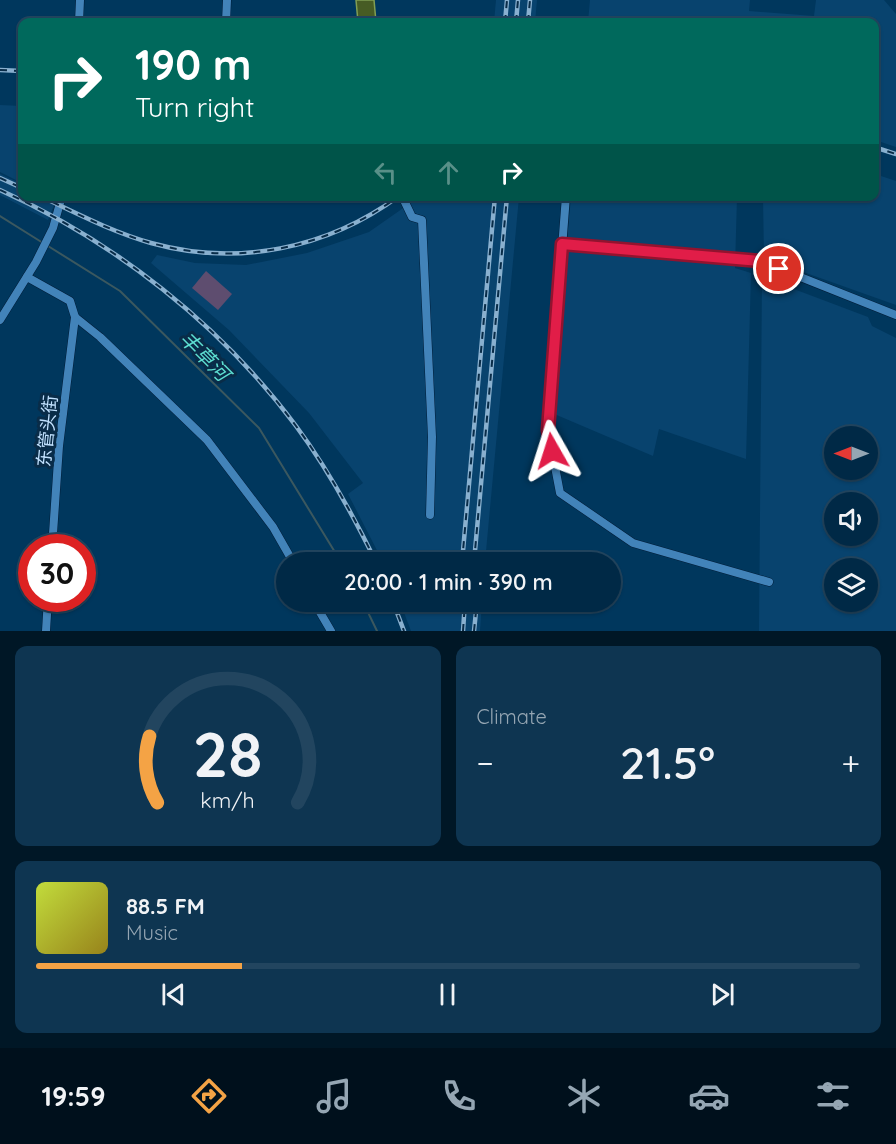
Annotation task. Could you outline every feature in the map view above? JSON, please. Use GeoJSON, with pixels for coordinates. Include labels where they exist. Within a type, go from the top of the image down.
{"type":"FeatureCollection","features":[{"type":"Feature","properties":{"kind":"street"},"geometry":{"type":"LineString","coordinates":[[79,18],[80,0]]}},
{"type":"Feature","properties":{"kind":"street"},"geometry":{"type":"LineString","coordinates":[[226,18],[227,0]]}},
{"type":"Feature","properties":{"kind":"street"},"geometry":{"type":"LineString","coordinates":[[0,320],[36,262],[53,228],[61,201]]}},
{"type":"Feature","properties":{"kind":"street"},"geometry":{"type":"LineString","coordinates":[[404,201],[412,217],[422,220],[432,437],[430,515]]}},
{"type":"Feature","properties":{"kind":"street"},"geometry":{"type":"LineString","coordinates":[[566,201],[548,430],[560,493],[633,543],[769,582]]}},
{"type":"Feature","properties":{"kind":"street"},"geometry":{"type":"LineString","coordinates":[[562,244],[760,261],[896,315]]}},
{"type":"Feature","properties":{"kind":"street"},"geometry":{"type":"LineString","coordinates":[[27,277],[70,301],[75,317],[100,337],[207,440],[273,527],[287,552]]}},
{"type":"Feature","properties":{"kind":"street","name":"东管头街"},"geometry":{"type":"LineString","coordinates":[[53,534],[59,446],[75,317]]}},
{"type":"Feature","properties":{"kind":"street"},"geometry":{"type":"LineString","coordinates":[[46,631],[47,612]]}},
{"type":"Feature","properties":{"kind":"street"},"geometry":{"type":"LineString","coordinates":[[320,612],[331,631]]}},
{"type":"Feature","properties":{"kind":"shaded area"},"geometry":{"type":"Polygon","coordinates":[[[496,0],[537,0],[535,18],[494,18],[496,0]]]}},
{"type":"Feature","properties":{"kind":"shaded area"},"geometry":{"type":"Polygon","coordinates":[[[590,0],[750,0],[749,11],[814,16],[816,0],[884,0],[896,14],[896,147],[879,141],[879,18],[588,18],[590,0]]]}},
{"type":"Feature","properties":{"kind":"shaded area"},"geometry":{"type":"Polygon","coordinates":[[[0,105],[18,106],[18,181],[0,172],[0,105]]]}},
{"type":"Feature","properties":{"kind":"shaded area"},"geometry":{"type":"Polygon","coordinates":[[[0,174],[18,182],[18,201],[56,201],[48,220],[0,195],[0,174]]]}},
{"type":"Feature","properties":{"kind":"shaded area"},"geometry":{"type":"Polygon","coordinates":[[[879,175],[896,181],[896,305],[764,258],[763,201],[879,201],[879,175]]]}},
{"type":"Feature","properties":{"kind":"shaded area"},"geometry":{"type":"Polygon","coordinates":[[[413,201],[519,201],[486,552],[378,552],[348,494],[363,483],[309,413],[229,330],[151,263],[157,255],[195,263],[246,265],[307,253],[369,232],[413,201]]]}},
{"type":"Feature","properties":{"kind":"shaded area"},"geometry":{"type":"Polygon","coordinates":[[[571,201],[737,201],[735,268],[751,273],[746,459],[659,429],[653,456],[552,413],[571,201]]]}},
{"type":"Feature","properties":{"kind":"shaded area"},"geometry":{"type":"Polygon","coordinates":[[[206,271],[232,294],[218,310],[192,288],[206,271]]]}},
{"type":"Feature","properties":{"kind":"shaded area"},"geometry":{"type":"Polygon","coordinates":[[[762,277],[868,317],[872,326],[896,338],[896,631],[759,631],[762,277]]]}},
{"type":"Feature","properties":{"kind":"shaded area"},"geometry":{"type":"Polygon","coordinates":[[[404,612],[481,612],[480,631],[411,631],[404,612]]]}},
{"type":"Feature","properties":{"kind":"building"},"geometry":{"type":"Polygon","coordinates":[[[356,0],[374,0],[376,18],[358,18],[356,0]]]}},
{"type":"Feature","properties":{"kind":"waterway","name":"丰草河"},"geometry":{"type":"LineString","coordinates":[[0,216],[43,243]]}},
{"type":"Feature","properties":{"kind":"waterway","name":"丰草河"},"geometry":{"type":"LineString","coordinates":[[48,246],[120,291],[259,428],[335,552]]}},
{"type":"Feature","properties":{"kind":"waterway","name":"丰草河"},"geometry":{"type":"LineString","coordinates":[[368,612],[377,631]]}},
{"type":"Feature","properties":{"kind":"railway"},"geometry":{"type":"LineString","coordinates":[[505,18],[507,0]]}},
{"type":"Feature","properties":{"kind":"railway"},"geometry":{"type":"LineString","coordinates":[[516,18],[518,0]]}},
{"type":"Feature","properties":{"kind":"railway"},"geometry":{"type":"LineString","coordinates":[[528,18],[530,0]]}},
{"type":"Feature","properties":{"kind":"railway"},"geometry":{"type":"LineString","coordinates":[[0,70],[18,71]]}},
{"type":"Feature","properties":{"kind":"railway"},"geometry":{"type":"LineString","coordinates":[[879,149],[896,154]]}},
{"type":"Feature","properties":{"kind":"railway"},"geometry":{"type":"LineString","coordinates":[[0,178],[18,186]]}},
{"type":"Feature","properties":{"kind":"railway"},"geometry":{"type":"LineString","coordinates":[[0,190],[18,199]]}},
{"type":"Feature","properties":{"kind":"railway"},"geometry":{"type":"LineString","coordinates":[[22,201],[84,234],[124,260],[163,289],[234,354],[266,389],[308,442],[339,492],[371,552]]}},
{"type":"Feature","properties":{"kind":"railway"},"geometry":{"type":"LineString","coordinates":[[50,201],[137,239],[183,250],[216,253],[248,253],[312,240],[342,229],[391,201]]}},
{"type":"Feature","properties":{"kind":"railway"},"geometry":{"type":"LineString","coordinates":[[463,552],[495,201]]}},
{"type":"Feature","properties":{"kind":"railway"},"geometry":{"type":"LineString","coordinates":[[475,552],[507,201]]}},
{"type":"Feature","properties":{"kind":"railway"},"geometry":{"type":"LineString","coordinates":[[397,612],[404,631]]}},
{"type":"Feature","properties":{"kind":"railway"},"geometry":{"type":"LineString","coordinates":[[463,631],[464,612]]}},
{"type":"Feature","properties":{"kind":"railway"},"geometry":{"type":"LineString","coordinates":[[474,631],[476,612]]}},
{"type":"Feature","properties":{"kind":"route"},"geometry":{"type":"LineString","coordinates":[[552,451],[548,430],[562,244],[760,261],[779,269]]}}]}
